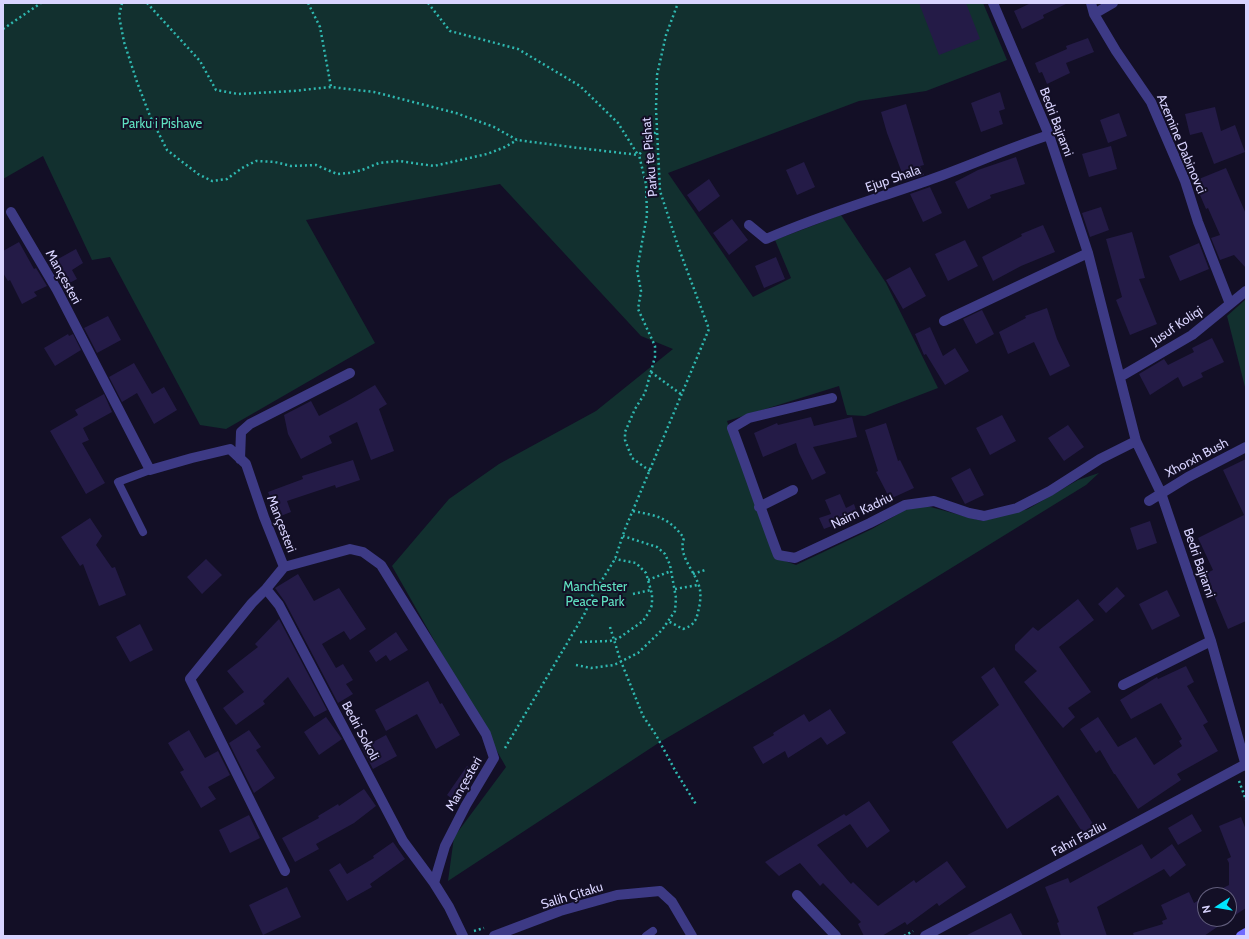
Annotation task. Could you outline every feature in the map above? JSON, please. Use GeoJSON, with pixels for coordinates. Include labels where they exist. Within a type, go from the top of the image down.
{"type":"FeatureCollection","features":[{"type":"Feature","properties":{"kind":"main road"},"geometry":{"type":"LineString","coordinates":[[1241,936],[1246,933]]}},
{"type":"Feature","properties":{"kind":"street","name":"Bedri Bajrami"},"geometry":{"type":"LineString","coordinates":[[993,3],[1049,135],[1088,253],[1136,441],[1161,493],[1211,642],[1246,765]]}},
{"type":"Feature","properties":{"kind":"street","name":"Azemine Dabinovci"},"geometry":{"type":"LineString","coordinates":[[1090,3],[1094,14],[1116,51],[1151,102],[1186,181],[1198,222],[1230,304]]}},
{"type":"Feature","properties":{"kind":"street"},"geometry":{"type":"LineString","coordinates":[[1094,14],[1113,3]]}},
{"type":"Feature","properties":{"kind":"street","name":"Ejup Shala"},"geometry":{"type":"LineString","coordinates":[[749,225],[766,239],[787,229],[830,213],[932,179],[1049,135]]}},
{"type":"Feature","properties":{"kind":"street","name":"Mançesteri"},"geometry":{"type":"LineString","coordinates":[[11,212],[57,290],[150,470]]}},
{"type":"Feature","properties":{"kind":"street"},"geometry":{"type":"LineString","coordinates":[[944,321],[1088,253]]}},
{"type":"Feature","properties":{"kind":"street","name":"Jusuf Koliqi"},"geometry":{"type":"LineString","coordinates":[[1120,377],[1192,335],[1246,291]]}},
{"type":"Feature","properties":{"kind":"street"},"geometry":{"type":"LineString","coordinates":[[240,459],[241,432],[250,424],[350,374]]}},
{"type":"Feature","properties":{"kind":"street","name":"Naim Kadriu"},"geometry":{"type":"LineString","coordinates":[[832,398],[749,418],[732,428],[750,476],[759,506],[778,554],[795,558],[905,505],[934,501],[969,513],[984,516],[1017,508],[1050,491],[1100,459],[1136,441]]}},
{"type":"Feature","properties":{"kind":"street","name":"Xhorxh Bush"},"geometry":{"type":"LineString","coordinates":[[1161,493],[1188,477],[1246,447]]}},
{"type":"Feature","properties":{"kind":"street"},"geometry":{"type":"LineString","coordinates":[[150,470],[230,449],[240,459]]}},
{"type":"Feature","properties":{"kind":"street","name":"Mançesteri"},"geometry":{"type":"LineString","coordinates":[[240,459],[246,464],[264,517],[284,567],[350,549],[364,552],[381,565],[486,734],[494,758],[466,805],[445,846],[434,883]]}},
{"type":"Feature","properties":{"kind":"street"},"geometry":{"type":"LineString","coordinates":[[759,506],[793,490]]}},
{"type":"Feature","properties":{"kind":"street"},"geometry":{"type":"LineString","coordinates":[[1149,501],[1161,493]]}},
{"type":"Feature","properties":{"kind":"street"},"geometry":{"type":"LineString","coordinates":[[284,567],[252,603],[190,679],[285,871]]}},
{"type":"Feature","properties":{"kind":"street","name":"Bedri Sokoli"},"geometry":{"type":"LineString","coordinates":[[266,589],[279,605],[403,841],[434,883]]}},
{"type":"Feature","properties":{"kind":"street"},"geometry":{"type":"LineString","coordinates":[[1123,685],[1211,642]]}},
{"type":"Feature","properties":{"kind":"street","name":"Fahri Fazliu"},"geometry":{"type":"LineString","coordinates":[[921,932],[1246,765]]}},
{"type":"Feature","properties":{"kind":"street"},"geometry":{"type":"LineString","coordinates":[[434,883],[463,936]]}},
{"type":"Feature","properties":{"kind":"street","name":"Salih Çitaku"},"geometry":{"type":"LineString","coordinates":[[494,936],[560,911],[617,895],[660,891],[672,902],[692,936]]}},
{"type":"Feature","properties":{"kind":"street"},"geometry":{"type":"LineString","coordinates":[[797,895],[836,936]]}},
{"type":"Feature","properties":{"kind":"lane"},"geometry":{"type":"LineString","coordinates":[[143,532],[118,482],[150,470]]}},
{"type":"Feature","properties":{"kind":"lane"},"geometry":{"type":"LineString","coordinates":[[646,936],[653,931]]}},
{"type":"Feature","properties":{"kind":"path"},"geometry":{"type":"LineString","coordinates":[[3,29],[41,3]]}},
{"type":"Feature","properties":{"kind":"path"},"geometry":{"type":"LineString","coordinates":[[122,3],[119,16],[124,42],[148,110],[167,150],[198,174],[212,181],[227,179],[242,168],[256,161],[275,162],[292,166],[316,165],[337,174],[349,173],[380,163],[399,161],[434,166],[487,154],[505,147],[517,140]]}},
{"type":"Feature","properties":{"kind":"path"},"geometry":{"type":"LineString","coordinates":[[147,3],[200,61],[216,90],[238,94],[294,91],[331,87],[374,92],[456,113],[494,127],[517,140],[639,155]]}},
{"type":"Feature","properties":{"kind":"path"},"geometry":{"type":"LineString","coordinates":[[308,3],[320,26],[331,87]]}},
{"type":"Feature","properties":{"kind":"path"},"geometry":{"type":"LineString","coordinates":[[428,3],[450,31],[518,50],[580,86],[618,123],[639,155],[646,184],[647,215],[637,270],[641,291],[638,309],[655,346],[655,357],[645,393],[635,409],[625,432],[625,440],[632,458],[650,471]]}},
{"type":"Feature","properties":{"kind":"path","name":"Parku te Pishat"},"geometry":{"type":"LineString","coordinates":[[678,3],[666,35],[657,75],[656,109],[660,191],[679,249],[709,330],[682,395]]}},
{"type":"Feature","properties":{"kind":"path"},"geometry":{"type":"LineString","coordinates":[[639,155],[657,129]]}},
{"type":"Feature","properties":{"kind":"path"},"geometry":{"type":"LineString","coordinates":[[502,754],[585,613],[592,596],[615,560],[633,511],[682,395],[650,372]]}},
{"type":"Feature","properties":{"kind":"path"},"geometry":{"type":"LineString","coordinates":[[633,511],[660,517],[676,528],[684,538],[682,543],[687,564],[700,589],[701,601],[696,620],[690,626],[683,629],[668,621]]}},
{"type":"Feature","properties":{"kind":"path"},"geometry":{"type":"LineString","coordinates":[[576,665],[591,668],[614,665],[638,653],[662,630],[676,611],[675,589],[670,565],[665,554],[657,547],[623,536]]}},
{"type":"Feature","properties":{"kind":"path"},"geometry":{"type":"LineString","coordinates":[[580,642],[610,641],[624,635],[643,621],[652,605],[651,590],[646,573],[636,563],[615,560]]}},
{"type":"Feature","properties":{"kind":"path"},"geometry":{"type":"LineString","coordinates":[[693,573],[705,570]]}},
{"type":"Feature","properties":{"kind":"path"},"geometry":{"type":"LineString","coordinates":[[648,580],[671,571]]}},
{"type":"Feature","properties":{"kind":"path"},"geometry":{"type":"LineString","coordinates":[[675,589],[698,585]]}},
{"type":"Feature","properties":{"kind":"path"},"geometry":{"type":"LineString","coordinates":[[633,594],[651,590]]}},
{"type":"Feature","properties":{"kind":"path"},"geometry":{"type":"LineString","coordinates":[[610,626],[621,662],[643,716],[656,735],[696,806]]}},
{"type":"Feature","properties":{"kind":"path"},"geometry":{"type":"LineString","coordinates":[[904,936],[921,932]]}},
{"type":"Feature","properties":{"kind":"green space"},"geometry":{"type":"Polygon","coordinates":[[[3,3],[983,3],[1007,60],[926,91],[859,101],[668,173],[753,297],[791,278],[775,240],[841,215],[886,283],[938,388],[865,416],[847,415],[839,386],[727,421],[774,557],[796,565],[872,529],[907,509],[927,506],[982,521],[1028,509],[1078,480],[1099,473],[1086,485],[836,639],[660,742],[448,881],[454,837],[506,767],[392,566],[449,499],[499,464],[596,411],[673,349],[641,336],[500,184],[306,220],[375,343],[226,429],[200,425],[110,257],[92,260],[43,156],[3,179],[3,3]]]}},
{"type":"Feature","properties":{"kind":"green space"},"geometry":{"type":"Polygon","coordinates":[[[1246,299],[1246,391],[1227,316],[1246,299]]]}},
{"type":"Feature","properties":{"kind":"building"},"geometry":{"type":"Polygon","coordinates":[[[919,3],[966,3],[980,39],[939,55],[919,3]]]}},
{"type":"Feature","properties":{"kind":"building"},"geometry":{"type":"Polygon","coordinates":[[[1031,3],[1068,3],[1043,15],[1044,18],[1022,29],[1014,11],[1031,3]]]}},
{"type":"Feature","properties":{"kind":"building"},"geometry":{"type":"Polygon","coordinates":[[[1088,38],[1094,52],[1066,63],[1070,73],[1047,84],[1042,72],[1039,73],[1035,63],[1067,49],[1066,46],[1088,38]]]}},
{"type":"Feature","properties":{"kind":"building"},"geometry":{"type":"Polygon","coordinates":[[[1000,92],[1005,109],[999,111],[1003,124],[981,132],[971,103],[1000,92]]]}},
{"type":"Feature","properties":{"kind":"building"},"geometry":{"type":"Polygon","coordinates":[[[906,104],[924,165],[920,166],[924,175],[905,181],[887,133],[881,112],[906,104]]]}},
{"type":"Feature","properties":{"kind":"building"},"geometry":{"type":"Polygon","coordinates":[[[1215,107],[1221,131],[1235,125],[1245,152],[1214,164],[1202,132],[1190,135],[1185,114],[1215,107]]]}},
{"type":"Feature","properties":{"kind":"building"},"geometry":{"type":"Polygon","coordinates":[[[1119,113],[1127,136],[1108,143],[1100,120],[1119,113]]]}},
{"type":"Feature","properties":{"kind":"building"},"geometry":{"type":"Polygon","coordinates":[[[1111,146],[1117,169],[1089,177],[1082,154],[1111,146]]]}},
{"type":"Feature","properties":{"kind":"building"},"geometry":{"type":"Polygon","coordinates":[[[1016,157],[1025,184],[990,195],[991,198],[968,209],[955,182],[978,170],[1016,157]]]}},
{"type":"Feature","properties":{"kind":"building"},"geometry":{"type":"Polygon","coordinates":[[[804,162],[815,187],[797,195],[786,170],[804,162]]]}},
{"type":"Feature","properties":{"kind":"building"},"geometry":{"type":"Polygon","coordinates":[[[1226,168],[1246,214],[1246,268],[1234,255],[1220,260],[1211,238],[1220,235],[1208,208],[1206,209],[1194,181],[1226,168]]]}},
{"type":"Feature","properties":{"kind":"building"},"geometry":{"type":"Polygon","coordinates":[[[709,179],[720,196],[699,212],[687,195],[709,179]]]}},
{"type":"Feature","properties":{"kind":"building"},"geometry":{"type":"Polygon","coordinates":[[[930,187],[942,213],[923,222],[910,194],[930,187]]]}},
{"type":"Feature","properties":{"kind":"building"},"geometry":{"type":"Polygon","coordinates":[[[1101,207],[1109,230],[1090,237],[1082,213],[1101,207]]]}},
{"type":"Feature","properties":{"kind":"building"},"geometry":{"type":"Polygon","coordinates":[[[732,219],[748,240],[729,255],[713,233],[732,219]]]}},
{"type":"Feature","properties":{"kind":"building"},"geometry":{"type":"Polygon","coordinates":[[[1043,225],[1055,252],[1021,266],[993,281],[982,257],[1022,236],[1021,234],[1043,225]]]}},
{"type":"Feature","properties":{"kind":"building"},"geometry":{"type":"Polygon","coordinates":[[[1132,232],[1145,278],[1139,279],[1157,324],[1130,335],[1116,300],[1122,297],[1106,239],[1132,232]]]}},
{"type":"Feature","properties":{"kind":"building"},"geometry":{"type":"Polygon","coordinates":[[[965,240],[978,266],[948,281],[935,254],[965,240]]]}},
{"type":"Feature","properties":{"kind":"building"},"geometry":{"type":"Polygon","coordinates":[[[19,242],[34,269],[36,268],[47,286],[34,292],[37,296],[22,304],[10,280],[8,281],[3,273],[3,251],[19,242]]]}},
{"type":"Feature","properties":{"kind":"building"},"geometry":{"type":"Polygon","coordinates":[[[1199,243],[1209,269],[1180,281],[1169,256],[1199,243]]]}},
{"type":"Feature","properties":{"kind":"building"},"geometry":{"type":"Polygon","coordinates":[[[76,249],[83,263],[72,270],[77,279],[64,286],[49,264],[76,249]]]}},
{"type":"Feature","properties":{"kind":"building"},"geometry":{"type":"Polygon","coordinates":[[[776,257],[785,279],[764,288],[755,266],[776,257]]]}},
{"type":"Feature","properties":{"kind":"building"},"geometry":{"type":"Polygon","coordinates":[[[910,267],[926,296],[903,309],[886,280],[910,267]]]}},
{"type":"Feature","properties":{"kind":"building"},"geometry":{"type":"Polygon","coordinates":[[[1047,308],[1057,339],[1070,366],[1050,376],[1034,342],[1008,354],[999,332],[1026,318],[1025,316],[1047,308]]]}},
{"type":"Feature","properties":{"kind":"building"},"geometry":{"type":"Polygon","coordinates":[[[982,310],[994,334],[976,344],[963,319],[982,310]]]}},
{"type":"Feature","properties":{"kind":"building"},"geometry":{"type":"Polygon","coordinates":[[[108,316],[121,340],[97,353],[84,328],[108,316]]]}},
{"type":"Feature","properties":{"kind":"building"},"geometry":{"type":"Polygon","coordinates":[[[930,327],[943,356],[955,348],[969,371],[945,385],[926,354],[924,355],[915,334],[930,327]]]}},
{"type":"Feature","properties":{"kind":"building"},"geometry":{"type":"Polygon","coordinates":[[[68,334],[69,336],[73,334],[81,350],[55,366],[44,348],[68,334]]]}},
{"type":"Feature","properties":{"kind":"building"},"geometry":{"type":"Polygon","coordinates":[[[1212,338],[1224,362],[1201,373],[1203,377],[1183,387],[1178,377],[1150,395],[1139,374],[1164,359],[1168,365],[1194,352],[1192,348],[1212,338]]]}},
{"type":"Feature","properties":{"kind":"building"},"geometry":{"type":"Polygon","coordinates":[[[134,363],[152,394],[164,387],[177,410],[154,424],[137,393],[122,402],[109,377],[134,363]]]}},
{"type":"Feature","properties":{"kind":"building"},"geometry":{"type":"Polygon","coordinates":[[[375,385],[387,404],[379,409],[394,451],[371,460],[357,422],[329,436],[332,443],[301,459],[288,434],[284,415],[311,401],[319,416],[375,385]]]}},
{"type":"Feature","properties":{"kind":"building"},"geometry":{"type":"Polygon","coordinates":[[[104,394],[112,412],[83,428],[89,440],[82,443],[105,483],[86,494],[50,431],[78,415],[75,410],[104,394]]]}},
{"type":"Feature","properties":{"kind":"building"},"geometry":{"type":"Polygon","coordinates":[[[1002,415],[1016,441],[990,455],[976,428],[1002,415]]]}},
{"type":"Feature","properties":{"kind":"building"},"geometry":{"type":"Polygon","coordinates":[[[811,417],[814,426],[852,417],[857,437],[813,447],[826,473],[812,480],[799,453],[796,443],[763,457],[754,433],[777,423],[778,425],[811,417]]]}},
{"type":"Feature","properties":{"kind":"building"},"geometry":{"type":"Polygon","coordinates":[[[886,423],[898,461],[900,460],[914,488],[890,499],[876,472],[878,471],[865,430],[886,423]]]}},
{"type":"Feature","properties":{"kind":"building"},"geometry":{"type":"Polygon","coordinates":[[[1068,425],[1084,447],[1064,461],[1048,438],[1068,425]]]}},
{"type":"Feature","properties":{"kind":"building"},"geometry":{"type":"Polygon","coordinates":[[[1246,459],[1246,621],[1228,629],[1205,574],[1213,570],[1198,538],[1244,515],[1223,470],[1246,459]]]}},
{"type":"Feature","properties":{"kind":"building"},"geometry":{"type":"Polygon","coordinates":[[[353,460],[360,480],[336,488],[335,485],[287,501],[291,512],[278,517],[268,492],[303,479],[302,476],[353,460]]]}},
{"type":"Feature","properties":{"kind":"building"},"geometry":{"type":"Polygon","coordinates":[[[970,468],[984,495],[965,504],[951,478],[970,468]]]}},
{"type":"Feature","properties":{"kind":"building"},"geometry":{"type":"Polygon","coordinates":[[[840,494],[846,508],[854,504],[858,516],[824,529],[819,518],[831,514],[825,500],[840,494]]]}},
{"type":"Feature","properties":{"kind":"building"},"geometry":{"type":"Polygon","coordinates":[[[90,518],[102,536],[96,545],[112,568],[115,567],[126,595],[99,606],[83,564],[80,566],[61,537],[90,518]]]}},
{"type":"Feature","properties":{"kind":"building"},"geometry":{"type":"Polygon","coordinates":[[[1150,521],[1157,543],[1137,550],[1130,528],[1150,521]]]}},
{"type":"Feature","properties":{"kind":"building"},"geometry":{"type":"Polygon","coordinates":[[[206,559],[222,575],[202,594],[187,577],[206,559]]]}},
{"type":"Feature","properties":{"kind":"building"},"geometry":{"type":"Polygon","coordinates":[[[298,574],[314,601],[339,588],[366,629],[350,640],[344,631],[322,644],[336,668],[343,664],[353,680],[346,684],[353,694],[338,703],[285,602],[275,588],[298,574]]]}},
{"type":"Feature","properties":{"kind":"building"},"geometry":{"type":"Polygon","coordinates":[[[1117,587],[1125,596],[1106,613],[1098,604],[1117,587]]]}},
{"type":"Feature","properties":{"kind":"building"},"geometry":{"type":"Polygon","coordinates":[[[1167,590],[1180,616],[1152,630],[1139,604],[1167,590]]]}},
{"type":"Feature","properties":{"kind":"building"},"geometry":{"type":"Polygon","coordinates":[[[1078,599],[1094,620],[1059,647],[1091,692],[1068,708],[1075,717],[1063,728],[1024,682],[1037,671],[1015,650],[1015,645],[1033,627],[1038,631],[1078,599]]]}},
{"type":"Feature","properties":{"kind":"building"},"geometry":{"type":"Polygon","coordinates":[[[279,619],[327,710],[314,717],[288,677],[263,701],[265,704],[236,725],[223,708],[244,692],[227,671],[258,647],[255,644],[279,619]]]}},
{"type":"Feature","properties":{"kind":"building"},"geometry":{"type":"Polygon","coordinates":[[[140,624],[153,650],[130,662],[116,637],[140,624]]]}},
{"type":"Feature","properties":{"kind":"building"},"geometry":{"type":"Polygon","coordinates":[[[396,632],[408,650],[390,661],[386,655],[376,662],[369,651],[396,632]]]}},
{"type":"Feature","properties":{"kind":"building"},"geometry":{"type":"Polygon","coordinates":[[[1186,666],[1194,682],[1187,686],[1208,722],[1203,725],[1218,751],[1177,774],[1181,780],[1138,809],[1114,774],[1100,750],[1096,753],[1080,729],[1098,717],[1118,747],[1136,737],[1154,765],[1182,746],[1179,741],[1182,739],[1161,703],[1131,719],[1120,700],[1157,677],[1158,679],[1186,666]]]}},
{"type":"Feature","properties":{"kind":"building"},"geometry":{"type":"Polygon","coordinates":[[[994,667],[1095,827],[1083,833],[1058,795],[1007,829],[952,742],[999,705],[981,677],[994,667]]]}},
{"type":"Feature","properties":{"kind":"building"},"geometry":{"type":"Polygon","coordinates":[[[428,681],[440,704],[442,703],[460,735],[436,749],[417,714],[386,731],[375,710],[428,681]]]}},
{"type":"Feature","properties":{"kind":"building"},"geometry":{"type":"Polygon","coordinates":[[[830,709],[846,733],[827,745],[821,737],[788,758],[785,751],[763,764],[753,747],[774,735],[773,733],[804,714],[809,722],[830,709]]]}},
{"type":"Feature","properties":{"kind":"building"},"geometry":{"type":"Polygon","coordinates":[[[326,717],[342,739],[319,755],[304,732],[326,717]]]}},
{"type":"Feature","properties":{"kind":"building"},"geometry":{"type":"Polygon","coordinates":[[[189,730],[205,758],[218,751],[230,775],[208,787],[216,799],[201,808],[180,772],[184,770],[168,743],[189,730]]]}},
{"type":"Feature","properties":{"kind":"building"},"geometry":{"type":"Polygon","coordinates":[[[249,730],[261,747],[256,750],[275,778],[254,793],[229,743],[249,730]]]}},
{"type":"Feature","properties":{"kind":"building"},"geometry":{"type":"Polygon","coordinates":[[[386,735],[397,756],[373,769],[362,748],[386,735]]]}},
{"type":"Feature","properties":{"kind":"building"},"geometry":{"type":"Polygon","coordinates":[[[467,766],[477,773],[458,803],[447,795],[467,766]]]}},
{"type":"Feature","properties":{"kind":"building"},"geometry":{"type":"Polygon","coordinates":[[[364,789],[376,806],[354,823],[316,844],[319,849],[295,862],[282,838],[319,818],[318,816],[338,804],[339,806],[364,789]]]}},
{"type":"Feature","properties":{"kind":"building"},"geometry":{"type":"Polygon","coordinates":[[[869,801],[890,831],[867,848],[850,824],[817,845],[851,884],[853,882],[878,906],[914,880],[916,883],[947,861],[966,887],[939,906],[937,903],[907,925],[905,922],[882,936],[864,936],[858,924],[861,922],[823,883],[820,886],[800,863],[779,876],[765,862],[844,814],[846,816],[869,801]]]}},
{"type":"Feature","properties":{"kind":"building"},"geometry":{"type":"Polygon","coordinates":[[[1192,814],[1202,831],[1178,845],[1168,828],[1192,814]]]}},
{"type":"Feature","properties":{"kind":"building"},"geometry":{"type":"Polygon","coordinates":[[[249,815],[260,838],[230,853],[219,830],[249,815]]]}},
{"type":"Feature","properties":{"kind":"building"},"geometry":{"type":"Polygon","coordinates":[[[1241,817],[1246,830],[1246,908],[1237,914],[1237,887],[1225,887],[1229,885],[1229,863],[1227,859],[1231,857],[1219,826],[1241,817]]]}},
{"type":"Feature","properties":{"kind":"building"},"geometry":{"type":"Polygon","coordinates":[[[393,842],[405,859],[370,884],[372,887],[347,901],[329,870],[340,863],[347,874],[374,858],[373,856],[393,842]]]}},
{"type":"Feature","properties":{"kind":"building"},"geometry":{"type":"Polygon","coordinates":[[[1142,844],[1151,859],[1172,844],[1186,865],[1170,877],[1164,869],[1097,907],[1107,936],[1061,936],[1057,923],[1059,922],[1045,887],[1068,878],[1070,883],[1142,844]]]}},
{"type":"Feature","properties":{"kind":"building"},"geometry":{"type":"Polygon","coordinates":[[[287,887],[301,917],[263,935],[249,905],[287,887]]]}},
{"type":"Feature","properties":{"kind":"building"},"geometry":{"type":"Polygon","coordinates":[[[1189,892],[1194,903],[1197,901],[1197,927],[1217,927],[1204,936],[1134,936],[1133,933],[1163,924],[1162,921],[1167,919],[1161,905],[1189,892]]]}},
{"type":"Feature","properties":{"kind":"building"},"geometry":{"type":"Polygon","coordinates":[[[1011,913],[1023,936],[965,936],[1011,913]]]}},
{"type":"Feature","properties":{"kind":"park label","name":"Parku i Pishave"},"geometry":{"type":"Point","coordinates":[162,124]}},
{"type":"Feature","properties":{"kind":"park label","name":"Manchester Peace Park"},"geometry":{"type":"Point","coordinates":[595,594]}}]}
